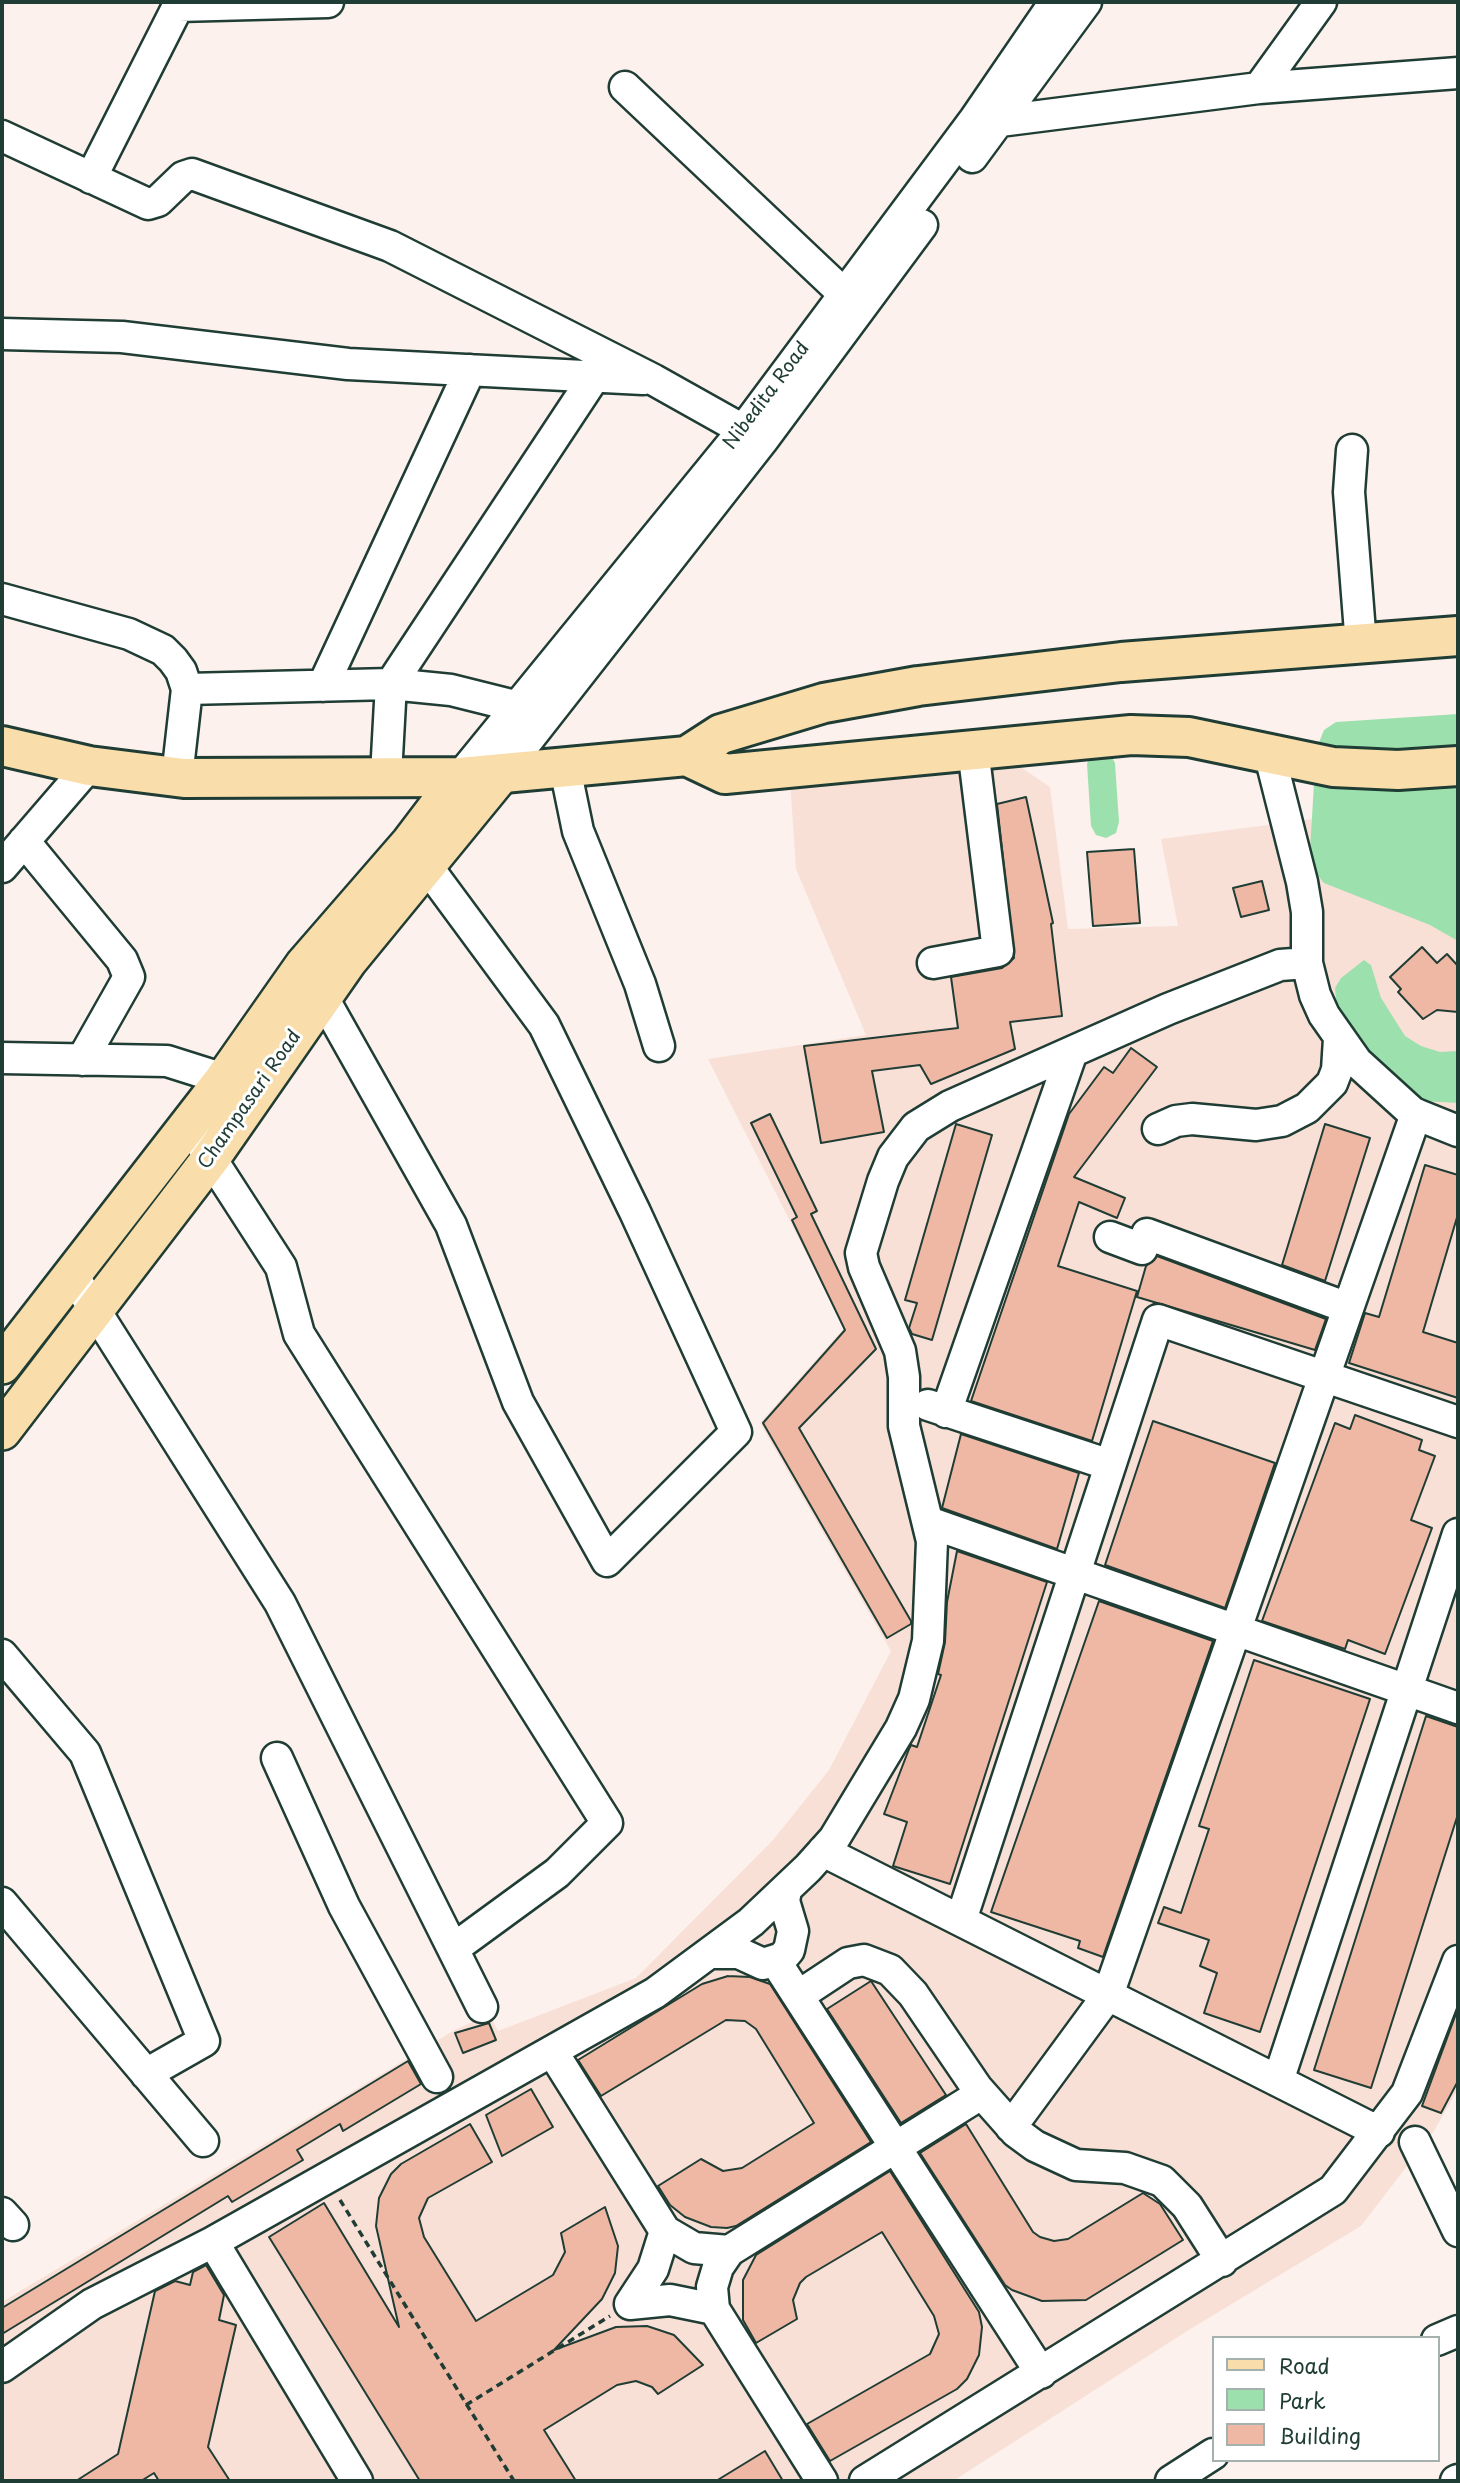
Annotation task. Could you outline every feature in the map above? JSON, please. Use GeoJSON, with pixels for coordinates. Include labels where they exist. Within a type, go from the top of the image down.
{"type":"FeatureCollection","features":[{"type":"Feature","properties":{"kind":"highway"},"geometry":{"type":"LineString","coordinates":[[2,746],[89,766],[177,777],[460,777],[687,756],[721,734],[824,703],[918,686],[1121,662],[1458,636]]}},
{"type":"Feature","properties":{"kind":"highway"},"geometry":{"type":"LineString","coordinates":[[687,756],[725,774],[1131,735],[1189,737],[1270,756],[1334,767],[1398,770],[1458,766]]}},
{"type":"Feature","properties":{"kind":"main road","name":"Champasari Road"},"geometry":{"type":"LineString","coordinates":[[2,1365],[224,1079],[304,965],[502,772]]}},
{"type":"Feature","properties":{"kind":"main road","name":"Champasari Road"},"geometry":{"type":"LineString","coordinates":[[2,1431],[211,1158],[322,996],[381,917],[460,777]]}},
{"type":"Feature","properties":{"kind":"street"},"geometry":{"type":"LineString","coordinates":[[91,178],[178,6],[328,2]]}},
{"type":"Feature","properties":{"kind":"street","name":"Nibedita Road"},"geometry":{"type":"LineString","coordinates":[[460,777],[515,706],[753,435],[844,294],[975,119],[1055,2]]}},
{"type":"Feature","properties":{"kind":"street","name":"Nibedita Road"},"geometry":{"type":"LineString","coordinates":[[502,772],[753,435],[999,121],[1086,2]]}},
{"type":"Feature","properties":{"kind":"street"},"geometry":{"type":"LineString","coordinates":[[1259,88],[1321,2]]}},
{"type":"Feature","properties":{"kind":"street"},"geometry":{"type":"LineString","coordinates":[[999,121],[1259,88],[1458,73]]}},
{"type":"Feature","properties":{"kind":"street"},"geometry":{"type":"LineString","coordinates":[[625,87],[844,294]]}},
{"type":"Feature","properties":{"kind":"street"},"geometry":{"type":"LineString","coordinates":[[2,136],[150,204],[158,201],[186,174],[204,178],[390,246],[654,380],[753,435]]}},
{"type":"Feature","properties":{"kind":"street"},"geometry":{"type":"LineString","coordinates":[[2,334],[122,337],[348,364],[654,380]]}},
{"type":"Feature","properties":{"kind":"street"},"geometry":{"type":"LineString","coordinates":[[323,686],[470,370]]}},
{"type":"Feature","properties":{"kind":"street"},"geometry":{"type":"LineString","coordinates":[[386,775],[391,684],[594,377]]}},
{"type":"Feature","properties":{"kind":"street"},"geometry":{"type":"LineString","coordinates":[[1352,450],[1349,492],[1360,645]]}},
{"type":"Feature","properties":{"kind":"street"},"geometry":{"type":"LineString","coordinates":[[2,599],[129,634],[150,642],[173,660],[181,671],[187,690],[177,777]]}},
{"type":"Feature","properties":{"kind":"street"},"geometry":{"type":"LineString","coordinates":[[187,690],[391,684],[451,690],[515,706]]}},
{"type":"Feature","properties":{"kind":"street"},"geometry":{"type":"LineString","coordinates":[[933,963],[998,951],[973,749]]}},
{"type":"Feature","properties":{"kind":"street"},"geometry":{"type":"LineString","coordinates":[[1270,756],[1303,892],[1307,963],[1315,995],[1339,1039],[1374,1080],[1416,1114],[1458,1130]]}},
{"type":"Feature","properties":{"kind":"street"},"geometry":{"type":"LineString","coordinates":[[2,867],[89,766]]}},
{"type":"Feature","properties":{"kind":"street"},"geometry":{"type":"LineString","coordinates":[[565,768],[578,831],[640,984],[659,1046]]}},
{"type":"Feature","properties":{"kind":"street"},"geometry":{"type":"LineString","coordinates":[[24,841],[122,960],[129,977],[82,1060]]}},
{"type":"Feature","properties":{"kind":"street"},"geometry":{"type":"LineString","coordinates":[[304,965],[451,1225],[518,1402],[607,1561],[736,1432],[544,1025],[418,855]]}},
{"type":"Feature","properties":{"kind":"street"},"geometry":{"type":"LineString","coordinates":[[2,2367],[92,2304],[213,2242],[655,1993],[713,1953],[786,1891],[823,1851],[852,1812],[914,1699],[928,1641],[932,1584],[928,1522],[904,1426],[905,1398],[900,1350],[863,1267],[861,1253],[893,1157],[916,1127],[927,1118],[1168,1009],[1279,965],[1307,963]]}},
{"type":"Feature","properties":{"kind":"street"},"geometry":{"type":"LineString","coordinates":[[1158,1129],[1176,1121],[1192,1119],[1256,1125],[1282,1121],[1307,1108],[1332,1083],[1339,1039]]}},
{"type":"Feature","properties":{"kind":"street"},"geometry":{"type":"LineString","coordinates":[[946,1412],[1072,1052]]}},
{"type":"Feature","properties":{"kind":"street"},"geometry":{"type":"LineString","coordinates":[[2,1058],[173,1062],[224,1079]]}},
{"type":"Feature","properties":{"kind":"street"},"geometry":{"type":"LineString","coordinates":[[1011,2127],[1108,1995],[1416,1114]]}},
{"type":"Feature","properties":{"kind":"street"},"geometry":{"type":"LineString","coordinates":[[188,1123],[281,1267],[299,1334],[607,1824],[557,1873],[453,1949]]}},
{"type":"Feature","properties":{"kind":"street"},"geometry":{"type":"LineString","coordinates":[[1110,1237],[1142,1249],[1147,1234],[1348,1308]]}},
{"type":"Feature","properties":{"kind":"street"},"geometry":{"type":"LineString","coordinates":[[72,1274],[280,1602],[482,2007]]}},
{"type":"Feature","properties":{"kind":"street"},"geometry":{"type":"LineString","coordinates":[[961,1920],[1158,1320],[1458,1422]]}},
{"type":"Feature","properties":{"kind":"street"},"geometry":{"type":"LineString","coordinates":[[905,1398],[1110,1465]]}},
{"type":"Feature","properties":{"kind":"street"},"geometry":{"type":"LineString","coordinates":[[928,1522],[1458,1708]]}},
{"type":"Feature","properties":{"kind":"street"},"geometry":{"type":"LineString","coordinates":[[1278,2081],[1458,1534]]}},
{"type":"Feature","properties":{"kind":"street"},"geometry":{"type":"LineString","coordinates":[[2,1655],[85,1753],[204,2041],[146,2074]]}},
{"type":"Feature","properties":{"kind":"street"},"geometry":{"type":"LineString","coordinates":[[277,1759],[344,1906],[437,2077]]}},
{"type":"Feature","properties":{"kind":"street"},"geometry":{"type":"LineString","coordinates":[[823,1851],[1379,2132]]}},
{"type":"Feature","properties":{"kind":"street"},"geometry":{"type":"LineString","coordinates":[[713,1953],[739,1953],[763,1964],[776,1962],[789,1950],[793,1931],[784,1901],[786,1891]]}},
{"type":"Feature","properties":{"kind":"street"},"geometry":{"type":"LineString","coordinates":[[2,1903],[203,2141]]}},
{"type":"Feature","properties":{"kind":"street"},"geometry":{"type":"LineString","coordinates":[[798,1996],[848,1963],[864,1960],[878,1963],[902,1981],[913,1994],[981,2094],[1011,2127],[1035,2147],[1076,2165],[1125,2168],[1162,2181],[1187,2206],[1222,2261]]}},
{"type":"Feature","properties":{"kind":"street"},"geometry":{"type":"LineString","coordinates":[[865,2481],[1333,2190],[1379,2132],[1414,2081],[1458,1961]]}},
{"type":"Feature","properties":{"kind":"street"},"geometry":{"type":"LineString","coordinates":[[776,1962],[1041,2373]]}},
{"type":"Feature","properties":{"kind":"street"},"geometry":{"type":"LineString","coordinates":[[552,2051],[665,2231],[694,2248],[729,2250]]}},
{"type":"Feature","properties":{"kind":"street"},"geometry":{"type":"LineString","coordinates":[[822,2481],[714,2309],[715,2276],[729,2250],[981,2094]]}},
{"type":"Feature","properties":{"kind":"street"},"geometry":{"type":"LineString","coordinates":[[1415,2142],[1458,2231]]}},
{"type":"Feature","properties":{"kind":"street"},"geometry":{"type":"LineString","coordinates":[[630,2304],[653,2269],[665,2231]]}},
{"type":"Feature","properties":{"kind":"street"},"geometry":{"type":"LineString","coordinates":[[213,2242],[357,2481]]}},
{"type":"Feature","properties":{"kind":"street"},"geometry":{"type":"LineString","coordinates":[[630,2304],[670,2300],[714,2309]]}},
{"type":"Feature","properties":{"kind":"street"},"geometry":{"type":"LineString","coordinates":[[1439,2339],[1458,2331]]}},
{"type":"Feature","properties":{"kind":"street"},"geometry":{"type":"LineString","coordinates":[[1171,2481],[1212,2455]]}},
{"type":"Feature","properties":{"kind":"path"},"geometry":{"type":"LineString","coordinates":[[326,2178],[514,2481]]}},
{"type":"Feature","properties":{"kind":"path"},"geometry":{"type":"LineString","coordinates":[[466,2405],[630,2304]]}},
{"type":"Feature","properties":{"kind":"shaded area"},"geometry":{"type":"Polygon","coordinates":[[[1013,762],[1050,787],[1068,929],[1178,926],[1161,839],[1458,800],[1458,2089],[1434,2131],[1361,2226],[1187,2331],[953,2481],[2,2481],[2,2302],[453,2031],[489,2014],[498,2031],[636,1978],[773,1840],[829,1770],[891,1651],[760,1423],[844,1328],[708,1059],[866,1035],[796,869],[790,781],[1013,762]]]}},
{"type":"Feature","properties":{"kind":"green space"},"geometry":{"type":"Polygon","coordinates":[[[1458,714],[1458,941],[1430,925],[1324,883],[1315,872],[1310,850],[1316,750],[1324,730],[1336,722],[1458,714]]]}},
{"type":"Feature","properties":{"kind":"green space"},"geometry":{"type":"Polygon","coordinates":[[[1109,752],[1115,763],[1119,822],[1116,833],[1106,838],[1096,835],[1091,826],[1087,764],[1090,755],[1109,752]]]}},
{"type":"Feature","properties":{"kind":"green space"},"geometry":{"type":"Polygon","coordinates":[[[1364,960],[1371,965],[1381,998],[1405,1036],[1421,1046],[1440,1052],[1458,1051],[1458,1103],[1422,1101],[1377,1073],[1337,1008],[1335,988],[1341,978],[1364,960]]]}},
{"type":"Feature","properties":{"kind":"building"},"geometry":{"type":"Polygon","coordinates":[[[1026,797],[1053,923],[1062,1016],[1010,1022],[1015,1049],[931,1084],[920,1065],[872,1071],[884,1132],[821,1143],[804,1046],[958,1028],[951,977],[1002,968],[1014,958],[997,804],[1026,797]]]}},
{"type":"Feature","properties":{"kind":"building"},"geometry":{"type":"Polygon","coordinates":[[[1134,849],[1140,923],[1093,926],[1087,852],[1134,849]]]}},
{"type":"Feature","properties":{"kind":"building"},"geometry":{"type":"Polygon","coordinates":[[[1262,881],[1269,910],[1241,917],[1233,888],[1262,881]]]}},
{"type":"Feature","properties":{"kind":"building"},"geometry":{"type":"Polygon","coordinates":[[[1422,947],[1437,963],[1447,954],[1458,966],[1458,1012],[1437,1010],[1423,1019],[1398,992],[1401,989],[1390,977],[1422,947]]]}},
{"type":"Feature","properties":{"kind":"building"},"geometry":{"type":"Polygon","coordinates":[[[1131,1048],[1157,1067],[1074,1177],[1125,1198],[1117,1218],[1079,1202],[1058,1266],[1137,1291],[1092,1441],[971,1401],[1069,1114],[1104,1067],[1113,1073],[1131,1048]]]}},
{"type":"Feature","properties":{"kind":"building"},"geometry":{"type":"Polygon","coordinates":[[[770,1114],[817,1211],[811,1214],[876,1349],[799,1428],[911,1621],[911,1624],[887,1638],[763,1423],[845,1330],[792,1220],[797,1217],[751,1123],[770,1114]]]}},
{"type":"Feature","properties":{"kind":"building"},"geometry":{"type":"Polygon","coordinates":[[[956,1124],[992,1135],[932,1340],[912,1334],[909,1328],[917,1303],[905,1300],[956,1124]]]}},
{"type":"Feature","properties":{"kind":"building"},"geometry":{"type":"Polygon","coordinates":[[[1325,1124],[1370,1138],[1325,1281],[1282,1265],[1325,1124]]]}},
{"type":"Feature","properties":{"kind":"building"},"geometry":{"type":"Polygon","coordinates":[[[1425,1165],[1458,1175],[1458,1214],[1423,1332],[1458,1343],[1458,1398],[1349,1363],[1365,1313],[1379,1317],[1425,1165]]]}},
{"type":"Feature","properties":{"kind":"building"},"geometry":{"type":"Polygon","coordinates":[[[1157,1256],[1326,1319],[1315,1350],[1137,1297],[1146,1266],[1157,1256]]]}},
{"type":"Feature","properties":{"kind":"building"},"geometry":{"type":"Polygon","coordinates":[[[1355,1415],[1422,1440],[1419,1450],[1435,1456],[1411,1520],[1432,1528],[1385,1654],[1348,1640],[1345,1649],[1262,1621],[1335,1423],[1350,1429],[1355,1415]]]}},
{"type":"Feature","properties":{"kind":"building"},"geometry":{"type":"Polygon","coordinates":[[[1153,1421],[1275,1463],[1225,1608],[1105,1565],[1153,1421]]]}},
{"type":"Feature","properties":{"kind":"building"},"geometry":{"type":"Polygon","coordinates":[[[961,1434],[1079,1473],[1057,1549],[942,1508],[961,1434]]]}},
{"type":"Feature","properties":{"kind":"building"},"geometry":{"type":"Polygon","coordinates":[[[957,1551],[1047,1582],[950,1884],[893,1866],[907,1822],[884,1814],[909,1749],[911,1745],[917,1747],[941,1675],[938,1674],[945,1642],[947,1602],[957,1551]]]}},
{"type":"Feature","properties":{"kind":"building"},"geometry":{"type":"Polygon","coordinates":[[[1099,1601],[1213,1641],[1103,1957],[1078,1948],[1080,1941],[991,1912],[1099,1601]]]}},
{"type":"Feature","properties":{"kind":"building"},"geometry":{"type":"Polygon","coordinates":[[[1254,1660],[1370,1699],[1260,2032],[1204,2013],[1217,1973],[1200,1966],[1209,1940],[1158,1923],[1164,1907],[1181,1913],[1209,1829],[1199,1826],[1254,1660]]]}},
{"type":"Feature","properties":{"kind":"building"},"geometry":{"type":"Polygon","coordinates":[[[1426,1716],[1458,1727],[1458,1814],[1371,2088],[1314,2070],[1426,1716]]]}},
{"type":"Feature","properties":{"kind":"building"},"geometry":{"type":"Polygon","coordinates":[[[728,1976],[750,1977],[770,1984],[871,2142],[736,2226],[727,2228],[711,2227],[685,2217],[670,2205],[658,2186],[701,2159],[723,2171],[742,2168],[814,2123],[756,2029],[745,2021],[726,2020],[601,2096],[578,2060],[702,1984],[728,1976]]]}},
{"type":"Feature","properties":{"kind":"building"},"geometry":{"type":"Polygon","coordinates":[[[871,1981],[946,2095],[901,2123],[827,2009],[871,1981]]]}},
{"type":"Feature","properties":{"kind":"building"},"geometry":{"type":"Polygon","coordinates":[[[1457,2011],[1458,2081],[1441,2113],[1422,2106],[1457,2011]]]}},
{"type":"Feature","properties":{"kind":"building"},"geometry":{"type":"Polygon","coordinates":[[[489,2023],[496,2040],[463,2053],[455,2033],[489,2023]]]}},
{"type":"Feature","properties":{"kind":"building"},"geometry":{"type":"Polygon","coordinates":[[[408,2061],[421,2084],[343,2131],[340,2124],[297,2150],[303,2160],[232,2202],[228,2196],[2,2334],[2,2308],[408,2061]]]}},
{"type":"Feature","properties":{"kind":"building"},"geometry":{"type":"Polygon","coordinates":[[[531,2089],[553,2127],[502,2156],[486,2115],[531,2089]]]}},
{"type":"Feature","properties":{"kind":"building"},"geometry":{"type":"Polygon","coordinates":[[[470,2124],[492,2162],[428,2198],[419,2218],[424,2237],[476,2321],[553,2275],[565,2252],[561,2233],[605,2207],[618,2246],[615,2273],[602,2299],[554,2350],[616,2327],[647,2326],[674,2335],[703,2365],[658,2394],[652,2387],[636,2381],[617,2385],[544,2430],[576,2481],[420,2481],[269,2237],[324,2203],[399,2327],[376,2226],[379,2198],[391,2174],[401,2164],[470,2124]]]}},
{"type":"Feature","properties":{"kind":"building"},"geometry":{"type":"Polygon","coordinates":[[[966,2124],[1033,2232],[1040,2237],[1054,2241],[1068,2239],[1143,2193],[1160,2204],[1183,2240],[1086,2300],[1042,2301],[1012,2290],[1005,2285],[920,2153],[966,2124]]]}},
{"type":"Feature","properties":{"kind":"building"},"geometry":{"type":"Polygon","coordinates":[[[890,2171],[979,2312],[982,2327],[979,2355],[967,2379],[957,2389],[830,2461],[807,2424],[930,2354],[939,2334],[934,2316],[882,2232],[806,2277],[800,2283],[793,2300],[797,2319],[756,2343],[743,2320],[743,2280],[756,2255],[890,2171]]]}},
{"type":"Feature","properties":{"kind":"building"},"geometry":{"type":"Polygon","coordinates":[[[206,2265],[224,2295],[219,2320],[236,2325],[208,2447],[230,2481],[159,2481],[154,2473],[141,2481],[76,2481],[118,2454],[155,2291],[175,2281],[190,2285],[193,2272],[206,2265]]]}},
{"type":"Feature","properties":{"kind":"building"},"geometry":{"type":"Polygon","coordinates":[[[765,2451],[783,2481],[716,2481],[765,2451]]]}}]}
